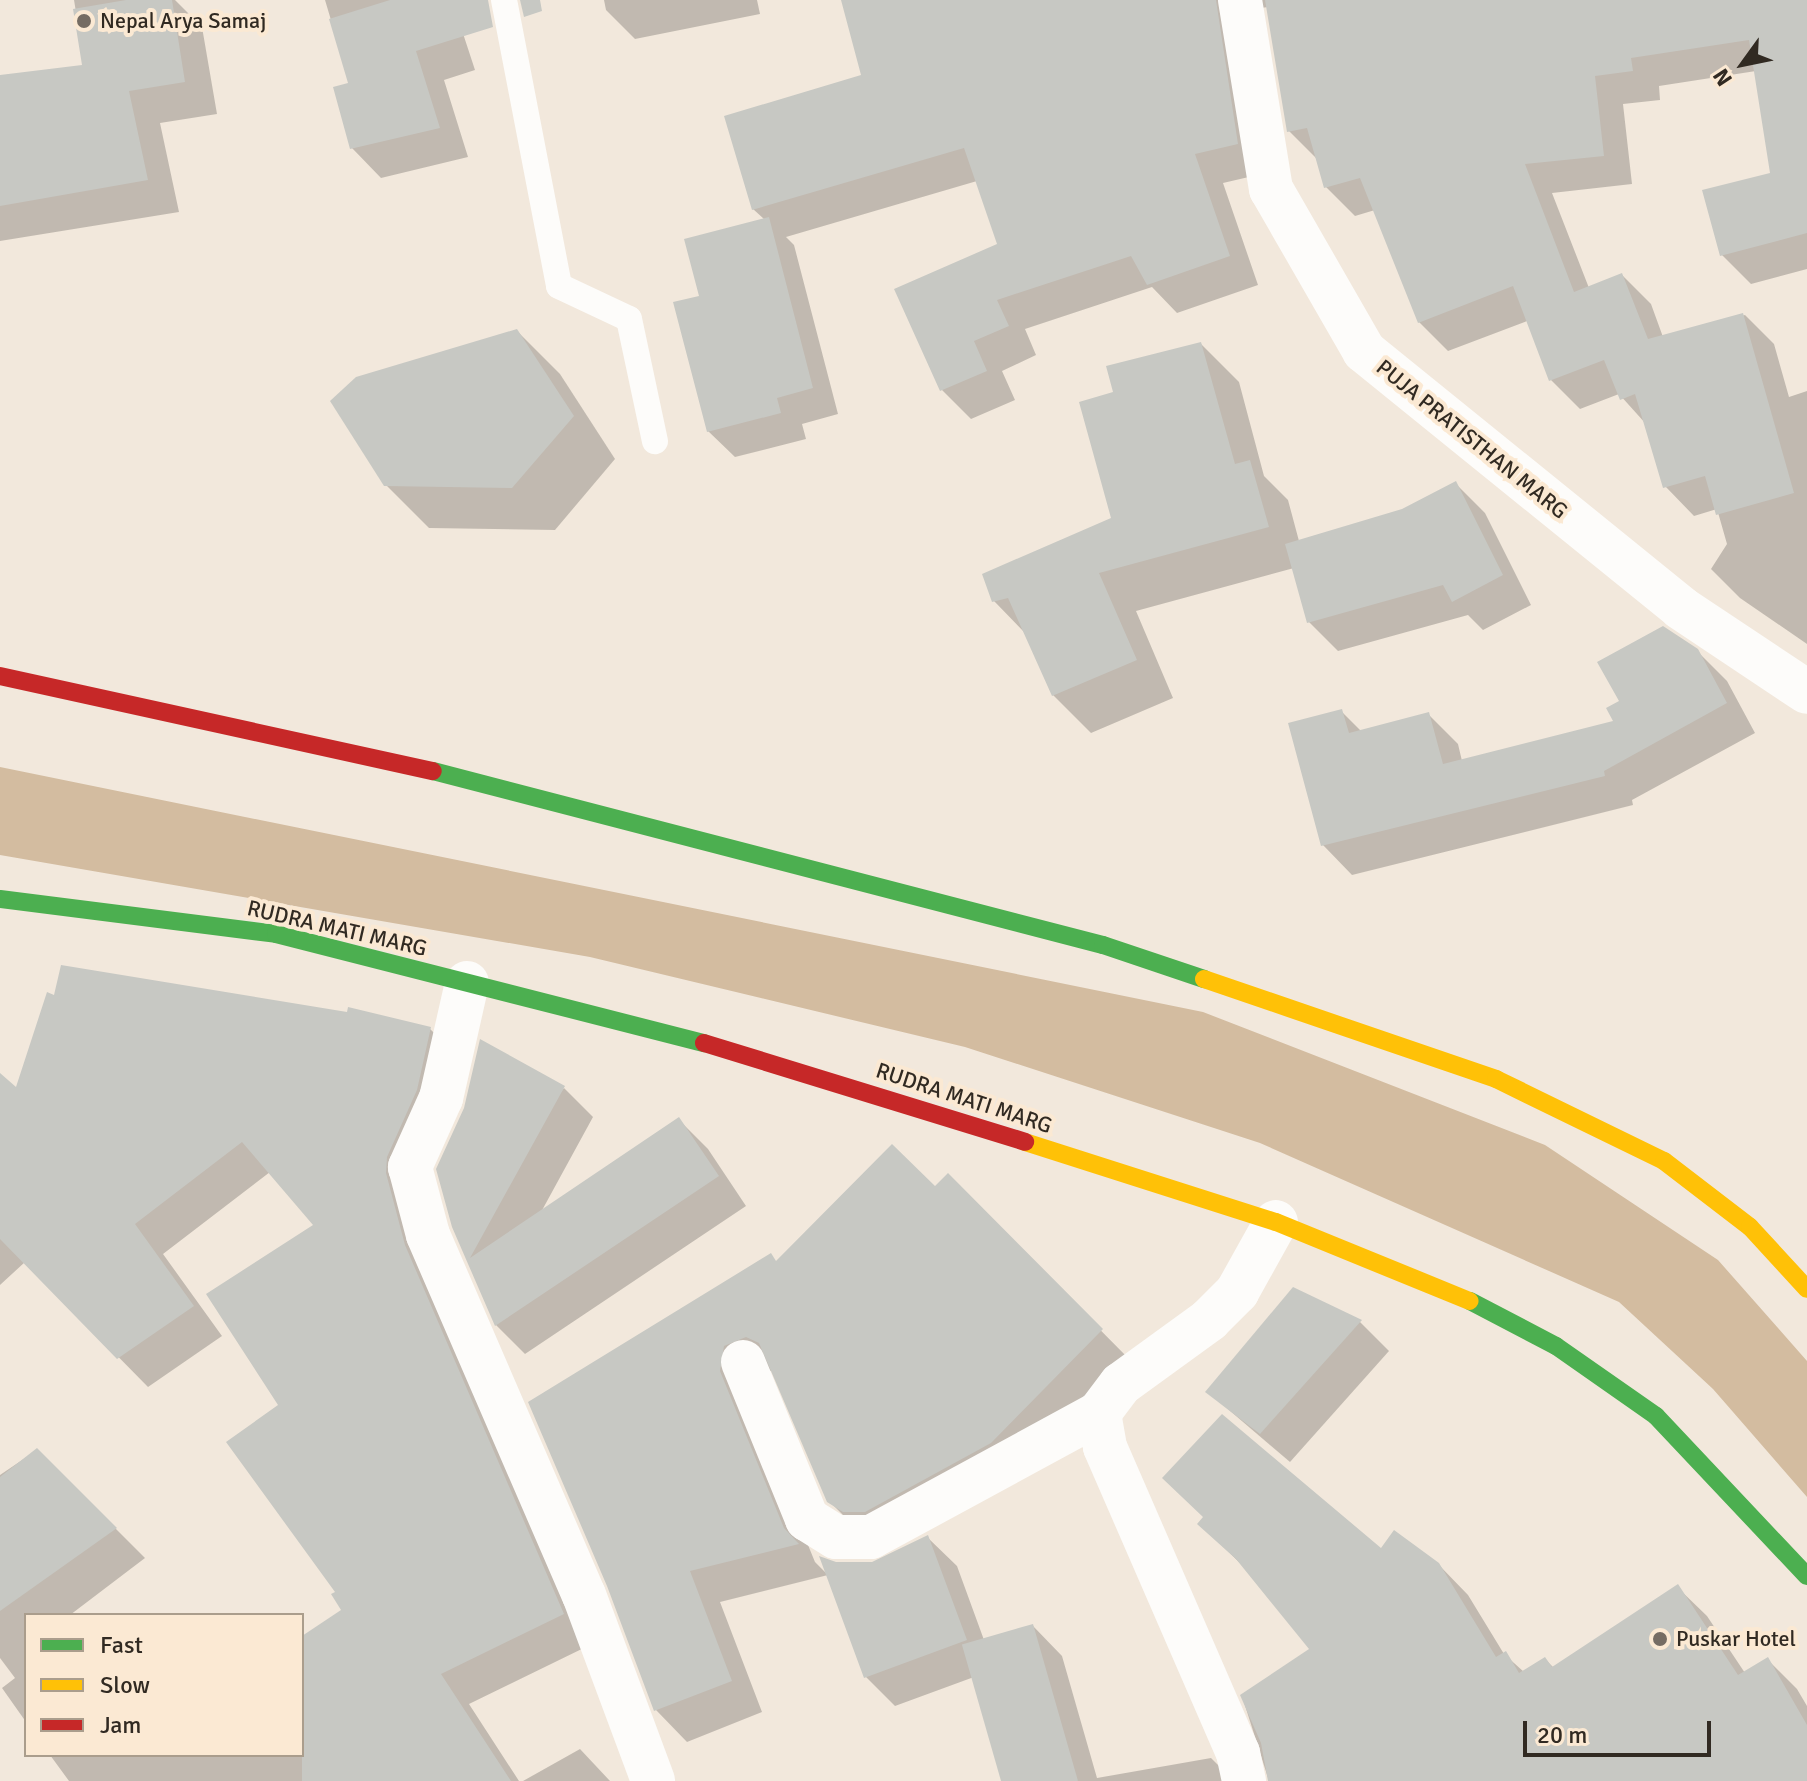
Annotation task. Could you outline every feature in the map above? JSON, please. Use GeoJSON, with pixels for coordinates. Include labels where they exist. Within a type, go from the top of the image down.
{"type":"FeatureCollection","features":[{"type":"Feature","properties":{"kind":"street","name":"PUJA PRATISTHAN MARG"},"geometry":{"type":"LineString","coordinates":[[1240,0],[1271,189],[1364,351],[1681,608],[1807,692]]}},
{"type":"Feature","properties":{"kind":"street"},"geometry":{"type":"LineString","coordinates":[[0,676],[478,781],[1103,945],[1346,1026],[1496,1079],[1664,1161],[1750,1227],[1807,1289]]}},
{"type":"Feature","properties":{"kind":"street","name":"RUDRA MATI MARG"},"geometry":{"type":"LineString","coordinates":[[0,899],[276,934],[744,1053],[1276,1222],[1444,1287],[1556,1346],[1656,1416],[1807,1576]]}},
{"type":"Feature","properties":{"kind":"street"},"geometry":{"type":"LineString","coordinates":[[467,983],[441,1098],[410,1167],[428,1235],[584,1595],[653,1781]]}},
{"type":"Feature","properties":{"kind":"street"},"geometry":{"type":"LineString","coordinates":[[743,1362],[807,1519],[836,1537],[871,1537],[1099,1413],[1121,1384],[1209,1320],[1237,1292],[1276,1222]]}},
{"type":"Feature","properties":{"kind":"street"},"geometry":{"type":"LineString","coordinates":[[1099,1413],[1105,1447],[1238,1753],[1244,1781]]}},
{"type":"Feature","properties":{"kind":"lane"},"geometry":{"type":"LineString","coordinates":[[504,0],[559,286],[629,319],[655,441]]}},
{"type":"Feature","properties":{"kind":"shaded area"},"geometry":{"type":"Polygon","coordinates":[[[0,767],[1203,1012],[1545,1145],[1718,1260],[1807,1361],[1807,1497],[1713,1389],[1619,1302],[1260,1143],[965,1047],[590,957],[0,855],[0,767]]]}},
{"type":"Feature","properties":{"kind":"building"},"geometry":{"type":"Polygon","coordinates":[[[126,0],[172,0],[185,82],[129,91],[148,180],[0,206],[0,75],[82,65],[73,9],[126,0]]]}},
{"type":"Feature","properties":{"kind":"building"},"geometry":{"type":"Polygon","coordinates":[[[390,0],[488,0],[493,27],[416,51],[440,128],[350,149],[333,87],[348,83],[329,19],[390,0]]]}},
{"type":"Feature","properties":{"kind":"building"},"geometry":{"type":"Polygon","coordinates":[[[520,0],[540,0],[542,11],[524,17],[520,0]]]}},
{"type":"Feature","properties":{"kind":"building"},"geometry":{"type":"Polygon","coordinates":[[[841,0],[1216,0],[1238,144],[1195,154],[1230,256],[1147,285],[1131,256],[997,300],[1009,326],[974,341],[987,371],[940,391],[894,289],[997,244],[964,148],[752,210],[724,116],[861,75],[841,0]]]}},
{"type":"Feature","properties":{"kind":"building"},"geometry":{"type":"Polygon","coordinates":[[[1265,0],[1807,0],[1807,233],[1720,256],[1702,190],[1770,173],[1749,40],[1631,58],[1633,71],[1595,76],[1604,156],[1525,164],[1574,292],[1622,273],[1648,339],[1743,313],[1794,493],[1716,515],[1705,476],[1663,488],[1635,394],[1620,400],[1604,360],[1549,381],[1513,286],[1418,323],[1360,178],[1324,188],[1307,128],[1287,132],[1265,0]]]}},
{"type":"Feature","properties":{"kind":"building"},"geometry":{"type":"Polygon","coordinates":[[[769,217],[813,388],[777,398],[781,413],[707,432],[673,302],[699,296],[684,239],[769,217]]]}},
{"type":"Feature","properties":{"kind":"building"},"geometry":{"type":"Polygon","coordinates":[[[517,329],[574,416],[512,488],[384,486],[330,401],[356,377],[517,329]]]}},
{"type":"Feature","properties":{"kind":"building"},"geometry":{"type":"Polygon","coordinates":[[[1201,342],[1235,464],[1250,460],[1269,527],[1099,573],[1137,660],[1052,696],[1008,598],[992,602],[982,574],[1111,518],[1079,402],[1113,392],[1106,366],[1201,342]]]}},
{"type":"Feature","properties":{"kind":"building"},"geometry":{"type":"Polygon","coordinates":[[[1456,481],[1503,575],[1452,602],[1443,585],[1307,623],[1285,544],[1402,509],[1456,481]]]}},
{"type":"Feature","properties":{"kind":"building"},"geometry":{"type":"Polygon","coordinates":[[[1663,626],[1698,649],[1727,703],[1604,771],[1605,776],[1321,846],[1288,723],[1342,709],[1349,733],[1429,712],[1443,764],[1613,721],[1606,708],[1619,701],[1597,662],[1663,626]]]}},
{"type":"Feature","properties":{"kind":"building"},"geometry":{"type":"Polygon","coordinates":[[[61,965],[347,1012],[348,1007],[431,1027],[417,1090],[387,1157],[386,1173],[405,1245],[564,1614],[441,1674],[511,1781],[302,1781],[304,1635],[341,1610],[331,1594],[335,1592],[226,1442],[278,1405],[206,1294],[313,1225],[242,1142],[135,1224],[194,1306],[117,1359],[0,1239],[0,1073],[16,1087],[47,992],[54,995],[61,965]]]}},
{"type":"Feature","properties":{"kind":"building"},"geometry":{"type":"Polygon","coordinates":[[[480,1039],[565,1086],[470,1258],[679,1117],[719,1176],[495,1326],[452,1227],[436,1169],[464,1108],[480,1039]]]}},
{"type":"Feature","properties":{"kind":"building"},"geometry":{"type":"Polygon","coordinates":[[[892,1144],[935,1186],[948,1173],[1103,1329],[991,1443],[865,1512],[843,1512],[827,1502],[759,1343],[746,1337],[724,1346],[720,1371],[784,1528],[799,1544],[690,1571],[732,1681],[654,1711],[607,1586],[528,1402],[771,1253],[776,1261],[892,1144]]]}},
{"type":"Feature","properties":{"kind":"building"},"geometry":{"type":"Polygon","coordinates":[[[1293,1287],[1362,1320],[1260,1434],[1205,1392],[1293,1287]]]}},
{"type":"Feature","properties":{"kind":"building"},"geometry":{"type":"Polygon","coordinates":[[[1222,1414],[1381,1548],[1394,1530],[1439,1563],[1496,1657],[1506,1651],[1519,1673],[1545,1657],[1552,1667],[1678,1584],[1738,1675],[1768,1657],[1807,1725],[1807,1781],[1268,1781],[1261,1743],[1240,1695],[1309,1649],[1236,1559],[1197,1524],[1203,1517],[1162,1478],[1222,1414]]]}},
{"type":"Feature","properties":{"kind":"building"},"geometry":{"type":"Polygon","coordinates":[[[37,1448],[117,1528],[0,1611],[0,1477],[37,1448]]]}},
{"type":"Feature","properties":{"kind":"building"},"geometry":{"type":"Polygon","coordinates":[[[928,1535],[967,1640],[864,1678],[819,1556],[836,1562],[872,1562],[928,1535]]]}},
{"type":"Feature","properties":{"kind":"building"},"geometry":{"type":"Polygon","coordinates":[[[1033,1624],[1078,1781],[1001,1781],[962,1644],[1033,1624]]]}},
{"type":"Feature","properties":{"kind":"traffic: fast"},"geometry":{"type":"LineString","coordinates":[[433,771],[1103,945],[1204,979]]}},
{"type":"Feature","properties":{"kind":"traffic: fast"},"geometry":{"type":"LineString","coordinates":[[0,899],[276,934],[704,1043]]}},
{"type":"Feature","properties":{"kind":"traffic: fast"},"geometry":{"type":"LineString","coordinates":[[1470,1301],[1556,1346],[1656,1416],[1807,1576]]}},
{"type":"Feature","properties":{"kind":"traffic: slow"},"geometry":{"type":"LineString","coordinates":[[1204,979],[1496,1079],[1664,1161],[1750,1227],[1807,1289]]}},
{"type":"Feature","properties":{"kind":"traffic: slow"},"geometry":{"type":"LineString","coordinates":[[1025,1142],[1276,1222],[1470,1301]]}},
{"type":"Feature","properties":{"kind":"traffic: jam"},"geometry":{"type":"LineString","coordinates":[[0,676],[433,771]]}},
{"type":"Feature","properties":{"kind":"traffic: jam"},"geometry":{"type":"LineString","coordinates":[[704,1043],[1025,1142]]}},
{"type":"Feature","properties":{"kind":"place","name":"Nepal Arya Samaj"},"geometry":{"type":"Point","coordinates":[84,21]}},
{"type":"Feature","properties":{"kind":"place","name":"Puskar Hotel"},"geometry":{"type":"Point","coordinates":[1660,1639]}}]}
